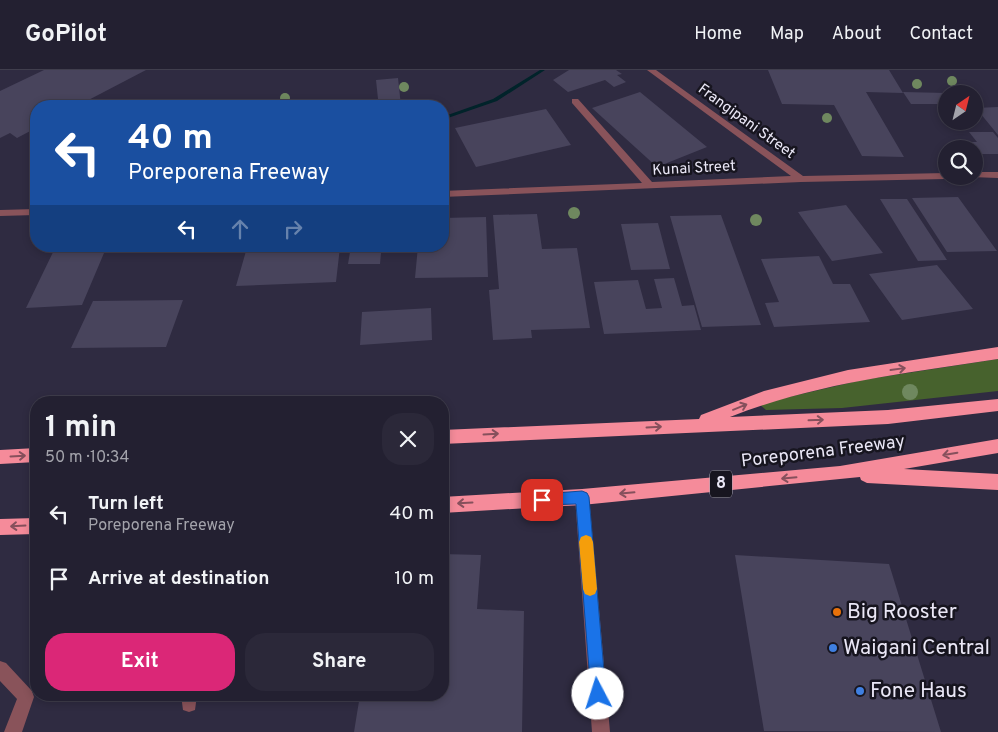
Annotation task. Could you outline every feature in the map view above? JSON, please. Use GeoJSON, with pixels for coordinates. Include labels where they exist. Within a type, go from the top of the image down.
{"type":"FeatureCollection","features":[{"type":"Feature","properties":{"kind":"highway"},"geometry":{"type":"LineString","coordinates":[[695,425],[764,397],[848,376],[998,353]]}},
{"type":"Feature","properties":{"kind":"highway","name":"Poreporena Freeway"},"geometry":{"type":"LineString","coordinates":[[449,436],[888,417],[998,405]]}},
{"type":"Feature","properties":{"kind":"highway","name":"Poreporena Freeway"},"geometry":{"type":"LineString","coordinates":[[449,505],[582,497],[840,473],[998,446]]}},
{"type":"Feature","properties":{"kind":"highway"},"geometry":{"type":"LineString","coordinates":[[0,457],[30,455]]}},
{"type":"Feature","properties":{"kind":"highway"},"geometry":{"type":"LineString","coordinates":[[840,473],[998,482]]}},
{"type":"Feature","properties":{"kind":"highway"},"geometry":{"type":"LineString","coordinates":[[0,527],[30,526]]}},
{"type":"Feature","properties":{"kind":"street","name":"Frangipani Street"},"geometry":{"type":"LineString","coordinates":[[650,70],[801,179]]}},
{"type":"Feature","properties":{"kind":"street"},"geometry":{"type":"LineString","coordinates":[[575,101],[650,186]]}},
{"type":"Feature","properties":{"kind":"street"},"geometry":{"type":"LineString","coordinates":[[983,175],[998,175]]}},
{"type":"Feature","properties":{"kind":"street","name":"Kunai Street"},"geometry":{"type":"LineString","coordinates":[[449,194],[801,179],[938,176]]}},
{"type":"Feature","properties":{"kind":"street"},"geometry":{"type":"LineString","coordinates":[[0,213],[30,212]]}},
{"type":"Feature","properties":{"kind":"street"},"geometry":{"type":"LineString","coordinates":[[582,497],[601,732]]}},
{"type":"Feature","properties":{"kind":"street"},"geometry":{"type":"LineString","coordinates":[[0,669],[26,697],[13,732]]}},
{"type":"Feature","properties":{"kind":"green space"},"geometry":{"type":"Polygon","coordinates":[[[998,359],[998,391],[842,408],[766,410],[759,404],[862,380],[998,359]]]}},
{"type":"Feature","properties":{"kind":"building"},"geometry":{"type":"Polygon","coordinates":[[[44,70],[146,70],[88,100],[30,100],[30,131],[17,138],[10,133],[0,138],[0,91],[44,70]]]}},
{"type":"Feature","properties":{"kind":"building"},"geometry":{"type":"Polygon","coordinates":[[[569,70],[616,70],[622,74],[617,75],[626,82],[614,87],[605,80],[568,92],[553,80],[569,70]]]}},
{"type":"Feature","properties":{"kind":"building"},"geometry":{"type":"Polygon","coordinates":[[[768,70],[889,70],[903,93],[866,92],[904,157],[862,156],[834,105],[782,104],[768,70]]]}},
{"type":"Feature","properties":{"kind":"building"},"geometry":{"type":"Polygon","coordinates":[[[398,78],[400,100],[366,100],[378,99],[376,80],[398,78]]]}},
{"type":"Feature","properties":{"kind":"building"},"geometry":{"type":"Polygon","coordinates":[[[640,92],[707,147],[657,167],[592,108],[640,92]]]}},
{"type":"Feature","properties":{"kind":"building"},"geometry":{"type":"Polygon","coordinates":[[[903,92],[938,93],[938,104],[911,104],[903,92]]]}},
{"type":"Feature","properties":{"kind":"building"},"geometry":{"type":"Polygon","coordinates":[[[998,107],[998,135],[983,117],[983,108],[998,107]]]}},
{"type":"Feature","properties":{"kind":"building"},"geometry":{"type":"Polygon","coordinates":[[[546,109],[571,145],[476,167],[455,128],[546,109]]]}},
{"type":"Feature","properties":{"kind":"building"},"geometry":{"type":"Polygon","coordinates":[[[969,132],[993,132],[998,138],[998,154],[983,154],[983,140],[975,140],[969,132]]]}},
{"type":"Feature","properties":{"kind":"building"},"geometry":{"type":"Polygon","coordinates":[[[958,197],[997,251],[947,252],[912,198],[958,197]]]}},
{"type":"Feature","properties":{"kind":"building"},"geometry":{"type":"Polygon","coordinates":[[[880,199],[907,199],[947,260],[918,261],[880,199]]]}},
{"type":"Feature","properties":{"kind":"building"},"geometry":{"type":"Polygon","coordinates":[[[846,205],[883,253],[832,261],[798,212],[846,205]]]}},
{"type":"Feature","properties":{"kind":"building"},"geometry":{"type":"Polygon","coordinates":[[[537,214],[542,249],[577,248],[590,328],[531,330],[532,338],[493,340],[489,290],[499,289],[493,215],[537,214]]]}},
{"type":"Feature","properties":{"kind":"building"},"geometry":{"type":"Polygon","coordinates":[[[721,215],[761,325],[702,327],[670,216],[721,215]]]}},
{"type":"Feature","properties":{"kind":"building"},"geometry":{"type":"Polygon","coordinates":[[[486,217],[488,277],[415,278],[417,252],[449,252],[449,218],[486,217]]]}},
{"type":"Feature","properties":{"kind":"building"},"geometry":{"type":"Polygon","coordinates":[[[658,223],[670,269],[631,270],[621,224],[658,223]]]}},
{"type":"Feature","properties":{"kind":"building"},"geometry":{"type":"Polygon","coordinates":[[[53,252],[104,252],[82,305],[26,308],[53,252]]]}},
{"type":"Feature","properties":{"kind":"building"},"geometry":{"type":"Polygon","coordinates":[[[246,252],[339,252],[336,282],[236,286],[246,252]]]}},
{"type":"Feature","properties":{"kind":"building"},"geometry":{"type":"Polygon","coordinates":[[[350,252],[407,252],[381,253],[380,264],[348,264],[350,252]]]}},
{"type":"Feature","properties":{"kind":"building"},"geometry":{"type":"Polygon","coordinates":[[[819,256],[833,284],[850,284],[870,322],[774,327],[765,303],[779,302],[761,259],[819,256]]]}},
{"type":"Feature","properties":{"kind":"building"},"geometry":{"type":"Polygon","coordinates":[[[937,265],[973,309],[902,320],[869,274],[937,265]]]}},
{"type":"Feature","properties":{"kind":"building"},"geometry":{"type":"Polygon","coordinates":[[[674,278],[682,306],[694,305],[701,330],[604,334],[594,282],[638,280],[646,309],[662,308],[654,279],[674,278]]]}},
{"type":"Feature","properties":{"kind":"building"},"geometry":{"type":"Polygon","coordinates":[[[183,300],[166,347],[71,348],[93,301],[183,300]]]}},
{"type":"Feature","properties":{"kind":"building"},"geometry":{"type":"Polygon","coordinates":[[[431,308],[432,340],[360,345],[362,312],[431,308]]]}},
{"type":"Feature","properties":{"kind":"building"},"geometry":{"type":"Polygon","coordinates":[[[449,554],[481,555],[477,609],[524,611],[522,732],[354,732],[359,701],[449,701],[449,554]]]}},
{"type":"Feature","properties":{"kind":"building","name":"Waigani Central"},"geometry":{"type":"Polygon","coordinates":[[[735,555],[889,564],[941,732],[764,731],[735,555]]]}},
{"type":"Feature","properties":{"kind":"waterway"},"geometry":{"type":"LineString","coordinates":[[449,116],[495,100],[543,70]]}},
{"type":"Feature","properties":{"kind":"slow traffic"},"geometry":{"type":"LineString","coordinates":[[586,542],[590,589]]}},
{"type":"Feature","properties":{"kind":"place","name":"Big Rooster"},"geometry":{"type":"Point","coordinates":[837,612]}},
{"type":"Feature","properties":{"kind":"place","name":"Waigani Central"},"geometry":{"type":"Point","coordinates":[833,648]}},
{"type":"Feature","properties":{"kind":"place","name":"Fone Haus"},"geometry":{"type":"Point","coordinates":[860,691]}},
{"type":"Feature","properties":{"kind":"route"},"geometry":{"type":"LineString","coordinates":[[542,500],[582,497],[598,694]]}}]}
